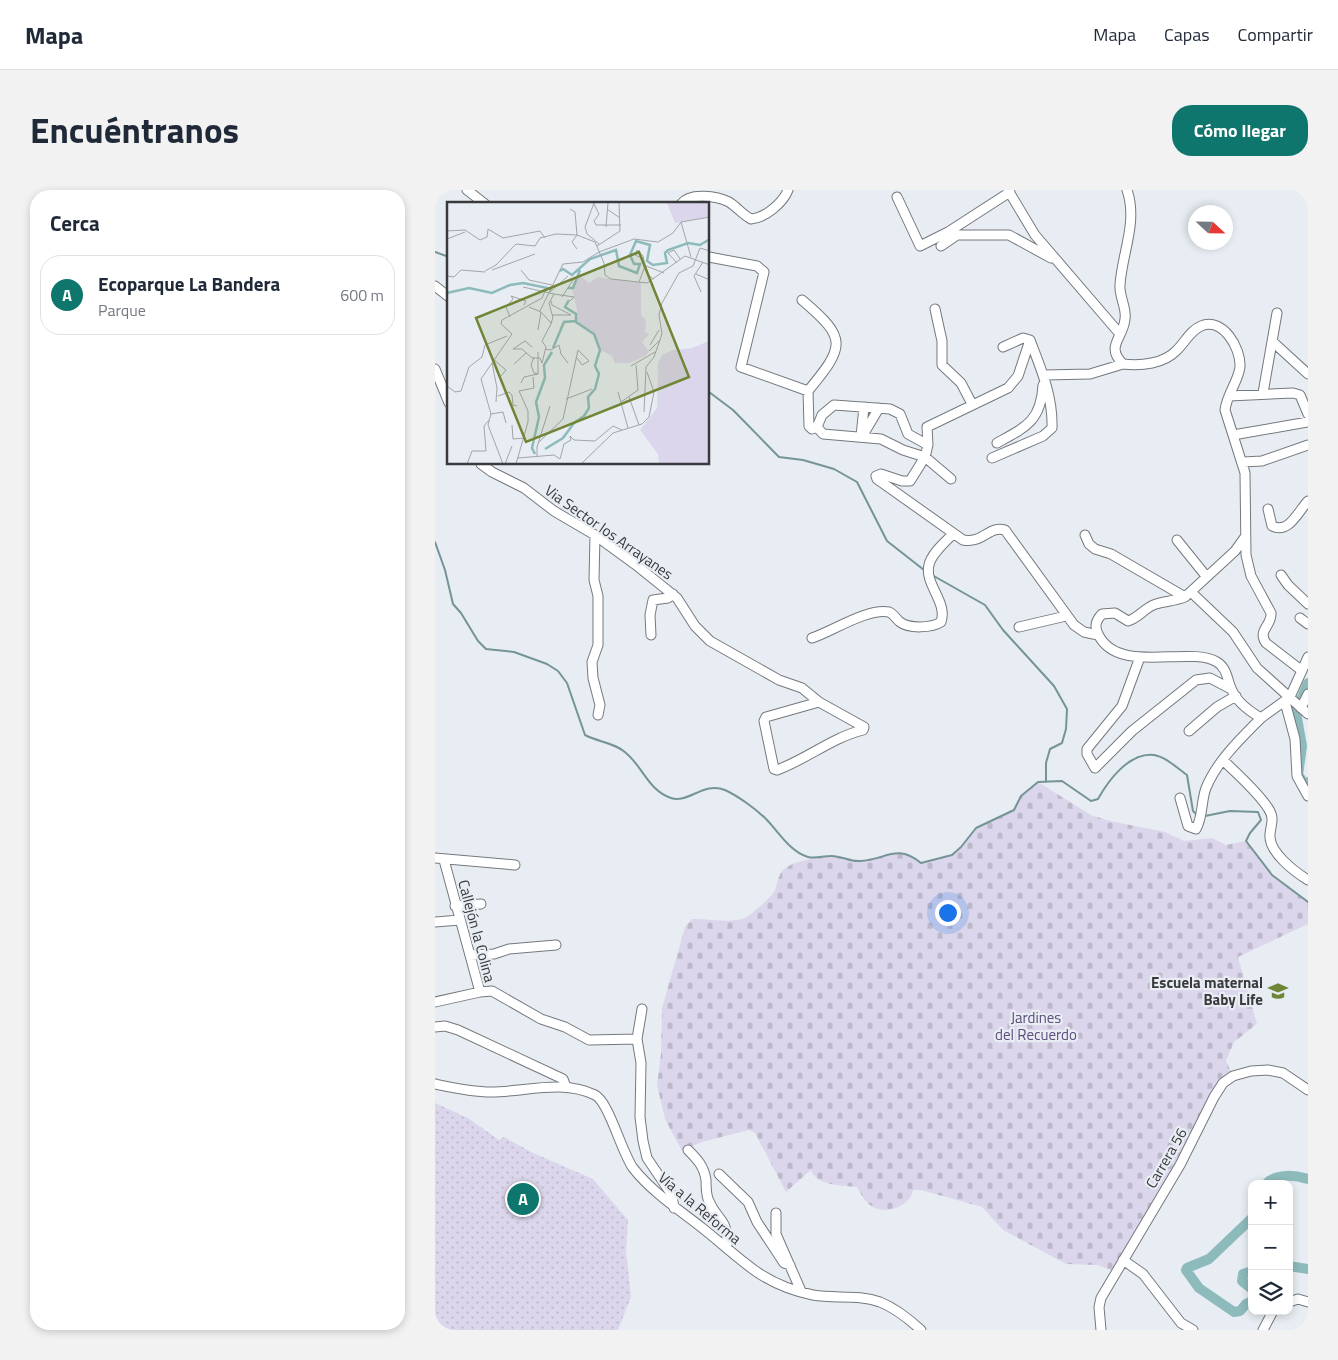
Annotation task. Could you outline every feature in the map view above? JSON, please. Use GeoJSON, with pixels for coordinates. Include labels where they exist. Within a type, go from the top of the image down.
{"type":"FeatureCollection","features":[{"type":"Feature","properties":{"kind":"street"},"geometry":{"type":"LineString","coordinates":[[467,190],[482,202]]}},
{"type":"Feature","properties":{"kind":"street"},"geometry":{"type":"LineString","coordinates":[[683,202],[692,197],[718,199],[728,202],[751,219],[757,219],[778,205],[788,190]]}},
{"type":"Feature","properties":{"kind":"street"},"geometry":{"type":"LineString","coordinates":[[1123,364],[1115,354],[1114,347],[1126,317],[1120,297],[1120,284],[1130,234],[1131,211],[1127,190]]}},
{"type":"Feature","properties":{"kind":"street"},"geometry":{"type":"LineString","coordinates":[[897,197],[920,246],[948,232],[1009,191],[1035,235],[1120,334]]}},
{"type":"Feature","properties":{"kind":"street"},"geometry":{"type":"LineString","coordinates":[[941,246],[957,235],[1009,235],[1056,260]]}},
{"type":"Feature","properties":{"kind":"street"},"geometry":{"type":"LineString","coordinates":[[710,258],[757,266],[764,272],[741,367],[808,391]]}},
{"type":"Feature","properties":{"kind":"street"},"geometry":{"type":"LineString","coordinates":[[435,286],[447,296]]}},
{"type":"Feature","properties":{"kind":"street"},"geometry":{"type":"LineString","coordinates":[[802,300],[827,322],[835,337],[836,350],[832,362],[808,391],[811,411],[809,426],[812,429],[817,427]]}},
{"type":"Feature","properties":{"kind":"street"},"geometry":{"type":"LineString","coordinates":[[935,309],[942,341],[942,364],[961,384],[972,404]]}},
{"type":"Feature","properties":{"kind":"street"},"geometry":{"type":"LineString","coordinates":[[1263,393],[1277,313]]}},
{"type":"Feature","properties":{"kind":"street"},"geometry":{"type":"LineString","coordinates":[[1044,375],[1091,374],[1123,364],[1135,365],[1163,360],[1175,352],[1199,327],[1207,324],[1215,325],[1233,340],[1240,363],[1239,376],[1229,396],[1225,410],[1243,462],[1246,555],[1251,576],[1271,613],[1271,620],[1262,632],[1262,637],[1266,643],[1301,670]]}},
{"type":"Feature","properties":{"kind":"street"},"geometry":{"type":"LineString","coordinates":[[1003,346],[1023,338],[1030,340]]}},
{"type":"Feature","properties":{"kind":"street"},"geometry":{"type":"LineString","coordinates":[[1030,340],[1014,382],[1001,394],[972,404],[929,425],[926,430],[928,445],[925,457],[910,481],[902,481],[881,474],[876,476],[877,479],[953,534],[971,542],[977,541],[994,529],[1005,530],[1030,568],[1056,598],[1066,616],[1084,632],[1098,635]]}},
{"type":"Feature","properties":{"kind":"street"},"geometry":{"type":"LineString","coordinates":[[992,458],[1043,436],[1052,428],[1052,412],[1044,375],[1030,340]]}},
{"type":"Feature","properties":{"kind":"street"},"geometry":{"type":"LineString","coordinates":[[1273,342],[1308,374]]}},
{"type":"Feature","properties":{"kind":"street"},"geometry":{"type":"LineString","coordinates":[[435,371],[447,398]]}},
{"type":"Feature","properties":{"kind":"street"},"geometry":{"type":"LineString","coordinates":[[997,443],[1024,428],[1035,417],[1042,399],[1044,375]]}},
{"type":"Feature","properties":{"kind":"street"},"geometry":{"type":"LineString","coordinates":[[1229,396],[1263,393],[1300,395],[1308,414]]}},
{"type":"Feature","properties":{"kind":"street"},"geometry":{"type":"LineString","coordinates":[[817,427],[822,415],[834,405],[895,410],[900,414],[908,434],[928,445]]}},
{"type":"Feature","properties":{"kind":"street"},"geometry":{"type":"LineString","coordinates":[[862,436],[864,407]]}},
{"type":"Feature","properties":{"kind":"street"},"geometry":{"type":"LineString","coordinates":[[862,436],[879,408]]}},
{"type":"Feature","properties":{"kind":"street"},"geometry":{"type":"LineString","coordinates":[[1233,435],[1308,422]]}},
{"type":"Feature","properties":{"kind":"street"},"geometry":{"type":"LineString","coordinates":[[817,427],[823,434],[881,439],[903,450],[925,457],[951,479]]}},
{"type":"Feature","properties":{"kind":"street"},"geometry":{"type":"LineString","coordinates":[[1243,462],[1262,461],[1308,445]]}},
{"type":"Feature","properties":{"kind":"street","name":"Via Sector los Arrayanes"},"geometry":{"type":"LineString","coordinates":[[482,465],[524,488],[554,511],[595,535],[673,594],[682,603],[695,626],[710,641],[779,680],[801,688],[819,702],[863,727],[863,730],[846,735],[798,762],[777,770],[774,769],[764,721],[766,717],[819,702]]}},
{"type":"Feature","properties":{"kind":"street"},"geometry":{"type":"LineString","coordinates":[[1268,509],[1272,526],[1279,529],[1286,528],[1308,501]]}},
{"type":"Feature","properties":{"kind":"street"},"geometry":{"type":"LineString","coordinates":[[812,638],[825,634],[849,620],[882,613],[892,614],[901,623],[906,625],[928,627],[941,622],[943,616],[931,581],[929,565],[953,534]]}},
{"type":"Feature","properties":{"kind":"street"},"geometry":{"type":"LineString","coordinates":[[1246,534],[1235,551],[1188,594],[1175,601],[1156,604],[1135,619],[1127,621],[1115,613],[1102,614],[1096,620],[1095,627],[1098,635],[1110,648],[1140,658],[1208,658],[1217,662],[1225,670],[1234,693],[1247,709],[1261,718]]}},
{"type":"Feature","properties":{"kind":"street"},"geometry":{"type":"LineString","coordinates":[[595,535],[594,580],[598,596],[598,645],[593,662],[593,678],[600,705],[598,715]]}},
{"type":"Feature","properties":{"kind":"street"},"geometry":{"type":"LineString","coordinates":[[1085,535],[1089,544],[1095,549],[1111,554],[1188,594],[1233,632],[1257,668],[1289,700],[1304,710],[1308,694]]}},
{"type":"Feature","properties":{"kind":"street"},"geometry":{"type":"LineString","coordinates":[[1177,540],[1207,576]]}},
{"type":"Feature","properties":{"kind":"street"},"geometry":{"type":"LineString","coordinates":[[1281,575],[1288,585],[1308,604]]}},
{"type":"Feature","properties":{"kind":"street"},"geometry":{"type":"LineString","coordinates":[[651,635],[650,615],[653,600],[668,598],[673,594]]}},
{"type":"Feature","properties":{"kind":"street"},"geometry":{"type":"LineString","coordinates":[[1019,627],[1066,616]]}},
{"type":"Feature","properties":{"kind":"street"},"geometry":{"type":"LineString","coordinates":[[1299,618],[1308,624]]}},
{"type":"Feature","properties":{"kind":"street"},"geometry":{"type":"LineString","coordinates":[[1308,657],[1289,700],[1295,739],[1297,776],[1308,796]]}},
{"type":"Feature","properties":{"kind":"street"},"geometry":{"type":"LineString","coordinates":[[1140,658],[1122,706],[1087,748],[1087,754],[1095,768],[1132,731],[1200,677],[1210,678],[1234,693]]}},
{"type":"Feature","properties":{"kind":"street"},"geometry":{"type":"LineString","coordinates":[[1189,731],[1234,693]]}},
{"type":"Feature","properties":{"kind":"street"},"geometry":{"type":"LineString","coordinates":[[1180,798],[1188,826],[1196,829],[1199,823],[1206,787],[1223,760],[1261,718],[1289,700]]}},
{"type":"Feature","properties":{"kind":"street"},"geometry":{"type":"LineString","coordinates":[[1223,760],[1269,808],[1273,820],[1270,835],[1271,843],[1278,854],[1296,873],[1308,880]]}},
{"type":"Feature","properties":{"kind":"street"},"geometry":{"type":"LineString","coordinates":[[440,859],[515,865]]}},
{"type":"Feature","properties":{"kind":"street","name":"Callejón la Colina"},"geometry":{"type":"LineString","coordinates":[[440,859],[460,920],[480,992],[492,991],[541,1019],[565,1027],[589,1040],[637,1039]]}},
{"type":"Feature","properties":{"kind":"street"},"geometry":{"type":"LineString","coordinates":[[455,906],[481,904]]}},
{"type":"Feature","properties":{"kind":"street"},"geometry":{"type":"LineString","coordinates":[[435,922],[460,920]]}},
{"type":"Feature","properties":{"kind":"street"},"geometry":{"type":"LineString","coordinates":[[470,955],[556,945]]}},
{"type":"Feature","properties":{"kind":"street"},"geometry":{"type":"LineString","coordinates":[[435,1002],[480,992]]}},
{"type":"Feature","properties":{"kind":"street"},"geometry":{"type":"LineString","coordinates":[[642,1009],[637,1039],[641,1063],[640,1117],[643,1141],[647,1158],[672,1195],[674,1208]]}},
{"type":"Feature","properties":{"kind":"street"},"geometry":{"type":"LineString","coordinates":[[435,1027],[445,1026],[466,1034],[563,1079],[566,1087]]}},
{"type":"Feature","properties":{"kind":"street","name":"Carrera 56"},"geometry":{"type":"LineString","coordinates":[[1101,1330],[1099,1307],[1101,1298],[1180,1165],[1223,1083],[1233,1076],[1251,1071],[1268,1070],[1283,1073],[1308,1090]]}},
{"type":"Feature","properties":{"kind":"street","name":"Vía a la Reforma"},"geometry":{"type":"LineString","coordinates":[[435,1084],[468,1091],[489,1092],[566,1087],[594,1095],[602,1100],[628,1160],[635,1169],[674,1208],[769,1280],[815,1295],[838,1295],[879,1302],[895,1309],[921,1330]]}},
{"type":"Feature","properties":{"kind":"street"},"geometry":{"type":"LineString","coordinates":[[688,1150],[704,1170],[707,1197],[713,1209],[725,1222],[728,1231],[727,1248]]}},
{"type":"Feature","properties":{"kind":"street"},"geometry":{"type":"LineString","coordinates":[[719,1174],[748,1202],[757,1222],[784,1263],[790,1265]]}},
{"type":"Feature","properties":{"kind":"street"},"geometry":{"type":"LineString","coordinates":[[776,1213],[776,1234],[801,1291]]}},
{"type":"Feature","properties":{"kind":"street"},"geometry":{"type":"LineString","coordinates":[[1123,1260],[1143,1274],[1181,1323],[1193,1330]]}},
{"type":"Feature","properties":{"kind":"street"},"geometry":{"type":"LineString","coordinates":[[1293,1301],[1298,1299],[1308,1302]]}},
{"type":"Feature","properties":{"kind":"street"},"geometry":{"type":"LineString","coordinates":[[1263,1330],[1271,1315]]}},
{"type":"Feature","properties":{"kind":"green space","name":"Jardines del Recuerdo"},"geometry":{"type":"Polygon","coordinates":[[[1038,782],[1091,815],[1110,821],[1165,832],[1184,841],[1212,838],[1226,845],[1246,841],[1272,875],[1308,902],[1308,924],[1238,957],[1257,1024],[1234,1042],[1226,1061],[1233,1076],[1223,1083],[1116,1272],[1097,1265],[1066,1264],[1003,1230],[982,1207],[921,1190],[913,1190],[908,1200],[899,1207],[881,1210],[869,1205],[857,1187],[824,1182],[818,1179],[811,1170],[786,1192],[755,1133],[749,1130],[702,1142],[682,1151],[665,1119],[657,1085],[661,1054],[662,1008],[685,927],[692,919],[726,921],[745,918],[773,893],[780,874],[784,869],[817,857],[830,856],[860,861],[898,853],[912,857],[921,863],[952,855],[976,828],[1014,810],[1021,796],[1038,782]]]}},
{"type":"Feature","properties":{"kind":"green space"},"geometry":{"type":"Polygon","coordinates":[[[435,1103],[468,1118],[499,1140],[504,1137],[531,1152],[593,1179],[628,1220],[626,1251],[631,1297],[618,1330],[435,1330],[435,1103]]]}},
{"type":"Feature","properties":{"kind":"waterway"},"geometry":{"type":"LineString","coordinates":[[435,252],[447,256]]}},
{"type":"Feature","properties":{"kind":"waterway"},"geometry":{"type":"LineString","coordinates":[[710,393],[733,410],[779,457],[803,460],[834,469],[857,482],[887,541],[924,570]]}},
{"type":"Feature","properties":{"kind":"waterway"},"geometry":{"type":"LineString","coordinates":[[435,542],[445,570],[453,604],[461,613],[478,641],[486,649],[514,652],[547,664],[558,671],[567,683],[585,735],[622,750],[632,759],[657,790],[671,798],[684,798],[710,788],[725,790],[747,803],[762,815],[785,841],[796,851],[808,857],[834,856],[860,861],[898,853],[912,857],[921,863],[952,855],[976,828],[1014,810],[1021,796],[1038,782],[1062,781],[1091,801],[1098,799],[1107,784],[1120,769],[1136,758],[1145,755],[1163,758],[1187,775],[1193,811],[1196,814]]}},
{"type":"Feature","properties":{"kind":"waterway"},"geometry":{"type":"LineString","coordinates":[[932,575],[985,605],[1003,630],[1054,686],[1067,709],[1066,729],[1062,743],[1050,749],[1046,763],[1046,782]]}},
{"type":"Feature","properties":{"kind":"waterway"},"geometry":{"type":"LineString","coordinates":[[1308,683],[1296,712],[1302,746],[1298,775],[1304,783],[1308,782]]}},
{"type":"Feature","properties":{"kind":"waterway"},"geometry":{"type":"LineString","coordinates":[[1205,816],[1230,811],[1258,812],[1261,820],[1246,841],[1272,875],[1308,902]]}},
{"type":"Feature","properties":{"kind":"waterway"},"geometry":{"type":"LineString","coordinates":[[1270,1180],[1292,1176],[1308,1179]]}},
{"type":"Feature","properties":{"kind":"waterway"},"geometry":{"type":"LineString","coordinates":[[1248,1222],[1209,1259],[1186,1270],[1199,1288],[1234,1312],[1240,1311],[1248,1303]]}},
{"type":"Feature","properties":{"kind":"waterway"},"geometry":{"type":"LineString","coordinates":[[1293,1267],[1308,1269]]}},
{"type":"Feature","properties":{"kind":"waterway"},"geometry":{"type":"LineString","coordinates":[[1248,1272],[1243,1274],[1242,1281],[1248,1286]]}},
{"type":"Feature","properties":{"kind":"place","name":"Escuela maternal Baby Life"},"geometry":{"type":"Point","coordinates":[1278,991]}},
{"type":"Feature","properties":{"kind":"place","name":"Ecoparque La Bandera"},"geometry":{"type":"Point","coordinates":[523,1199]}}]}
